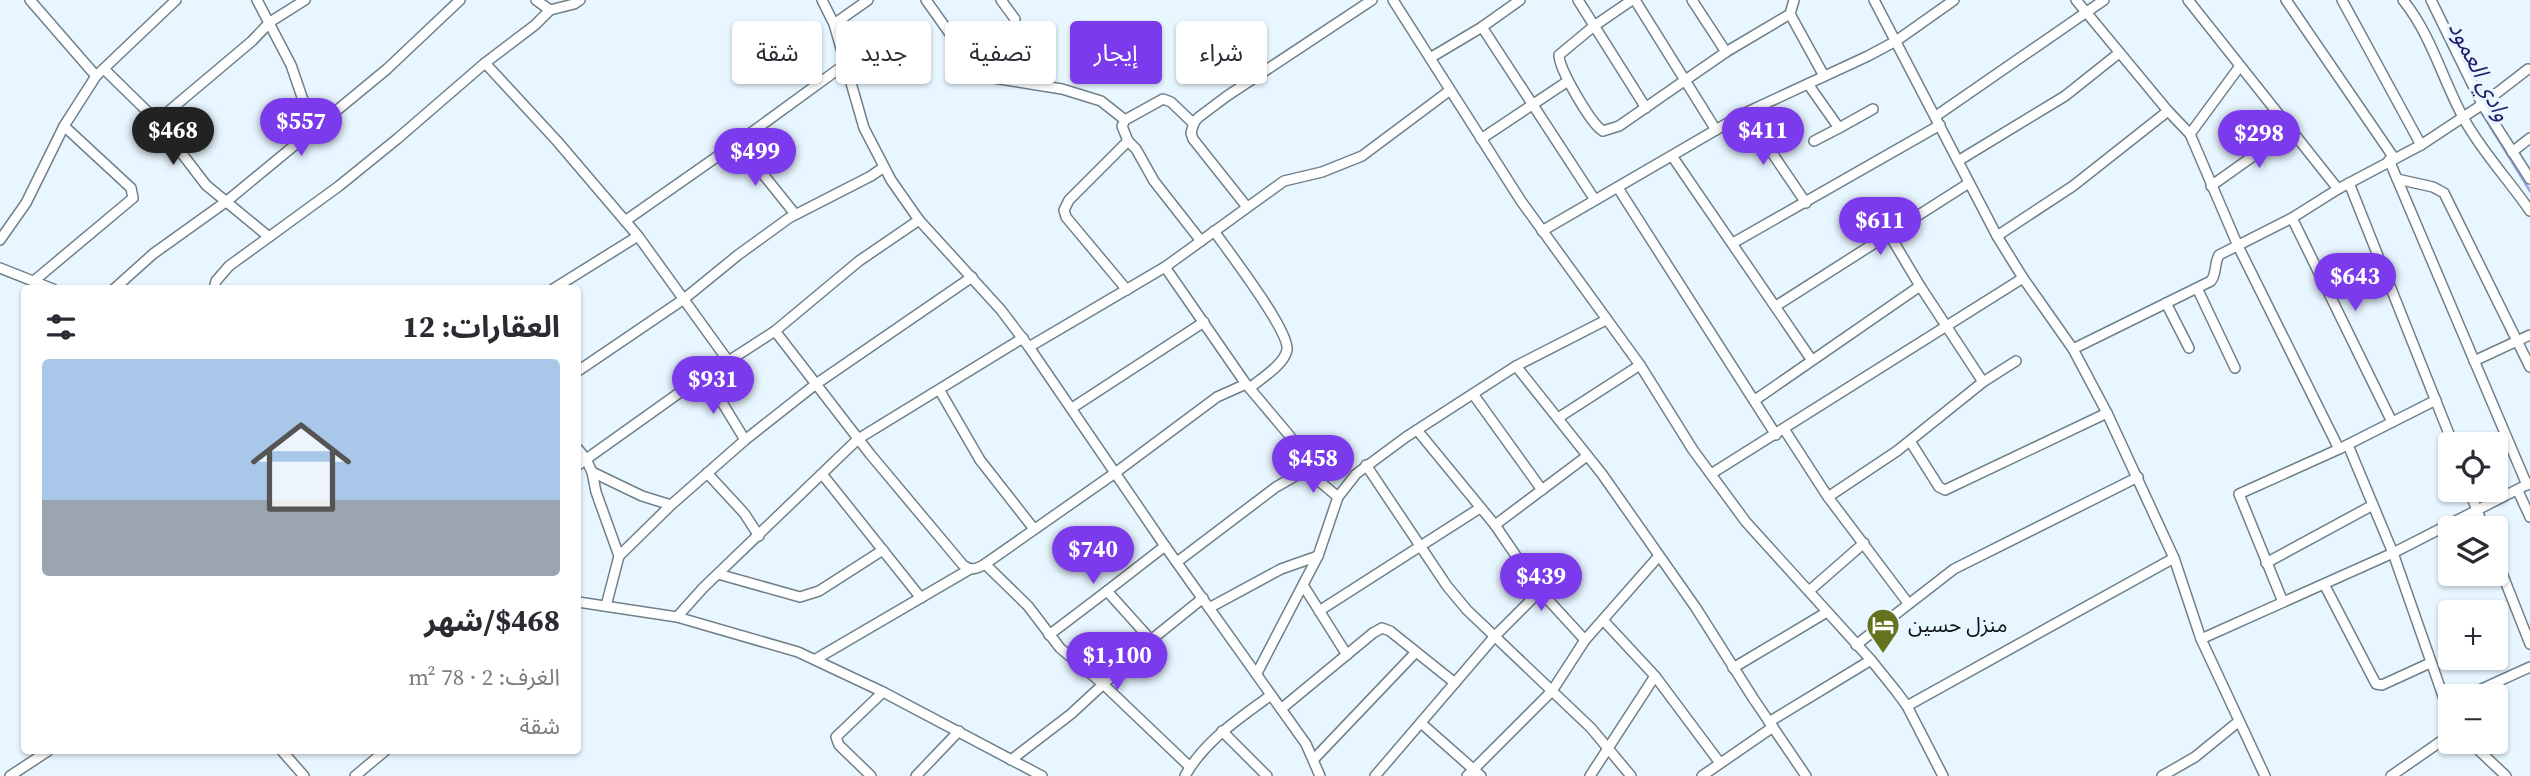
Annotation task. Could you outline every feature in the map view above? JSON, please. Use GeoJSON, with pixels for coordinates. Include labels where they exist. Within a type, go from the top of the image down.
{"type":"FeatureCollection","features":[{"type":"Feature","properties":{"kind":"street"},"geometry":{"type":"LineString","coordinates":[[30,0],[96,76]]}},
{"type":"Feature","properties":{"kind":"street"},"geometry":{"type":"LineString","coordinates":[[0,240],[26,203],[64,126],[96,76],[176,0]]}},
{"type":"Feature","properties":{"kind":"street"},"geometry":{"type":"LineString","coordinates":[[257,0],[291,65],[313,129]]}},
{"type":"Feature","properties":{"kind":"street"},"geometry":{"type":"LineString","coordinates":[[158,121],[252,41],[270,22],[305,0]]}},
{"type":"Feature","properties":{"kind":"street"},"geometry":{"type":"LineString","coordinates":[[118,285],[153,254],[226,201],[387,69],[460,0]]}},
{"type":"Feature","properties":{"kind":"street"},"geometry":{"type":"LineString","coordinates":[[536,0],[550,10]]}},
{"type":"Feature","properties":{"kind":"street"},"geometry":{"type":"LineString","coordinates":[[215,285],[229,266],[397,139],[550,10],[580,0]]}},
{"type":"Feature","properties":{"kind":"street"},"geometry":{"type":"LineString","coordinates":[[822,0],[836,32]]}},
{"type":"Feature","properties":{"kind":"street"},"geometry":{"type":"LineString","coordinates":[[834,24],[869,0]]}},
{"type":"Feature","properties":{"kind":"street"},"geometry":{"type":"LineString","coordinates":[[926,0],[980,76],[1062,89],[1101,101],[1125,120]]}},
{"type":"Feature","properties":{"kind":"street"},"geometry":{"type":"LineString","coordinates":[[1001,0],[1015,19]]}},
{"type":"Feature","properties":{"kind":"street"},"geometry":{"type":"LineString","coordinates":[[1247,206],[1193,139],[1191,133],[1194,124],[1199,117],[1227,96],[1373,0]]}},
{"type":"Feature","properties":{"kind":"street"},"geometry":{"type":"LineString","coordinates":[[1392,0],[1542,231],[1640,365],[1711,474],[1746,522],[1871,660],[1907,706],[1943,776]]}},
{"type":"Feature","properties":{"kind":"street"},"geometry":{"type":"LineString","coordinates":[[1430,58],[1482,27],[1520,0]]}},
{"type":"Feature","properties":{"kind":"street"},"geometry":{"type":"LineString","coordinates":[[1578,0],[1646,108]]}},
{"type":"Feature","properties":{"kind":"street"},"geometry":{"type":"LineString","coordinates":[[1716,130],[1685,79],[1633,0],[1594,26],[1559,55],[1568,81],[1600,129],[1608,131],[1646,108],[1685,79],[1726,52],[1790,14],[1794,0]]}},
{"type":"Feature","properties":{"kind":"street"},"geometry":{"type":"LineString","coordinates":[[1692,0],[1726,52]]}},
{"type":"Feature","properties":{"kind":"street"},"geometry":{"type":"LineString","coordinates":[[1874,0],[1997,236],[2073,348],[2107,413],[2174,558],[2201,639],[2264,776]]}},
{"type":"Feature","properties":{"kind":"street"},"geometry":{"type":"LineString","coordinates":[[1542,231],[1745,113],[1896,41],[1954,0]]}},
{"type":"Feature","properties":{"kind":"street"},"geometry":{"type":"LineString","coordinates":[[2076,0],[2190,134],[2238,246],[2373,505],[2393,553],[2438,684]]}},
{"type":"Feature","properties":{"kind":"street"},"geometry":{"type":"LineString","coordinates":[[1733,243],[1806,203],[1938,120],[2104,0]]}},
{"type":"Feature","properties":{"kind":"street"},"geometry":{"type":"LineString","coordinates":[[2188,0],[2338,189]]}},
{"type":"Feature","properties":{"kind":"street"},"geometry":{"type":"LineString","coordinates":[[2201,639],[2393,553],[2529,484],[2474,362],[2391,159],[2286,0]]}},
{"type":"Feature","properties":{"kind":"street"},"geometry":{"type":"LineString","coordinates":[[2342,0],[2421,145]]}},
{"type":"Feature","properties":{"kind":"street"},"geometry":{"type":"LineString","coordinates":[[2403,0],[2425,33],[2464,117],[2482,148],[2530,211]]}},
{"type":"Feature","properties":{"kind":"street"},"geometry":{"type":"LineString","coordinates":[[2433,1],[2481,105],[2530,179]]}},
{"type":"Feature","properties":{"kind":"street"},"geometry":{"type":"LineString","coordinates":[[1790,14],[1824,76]]}},
{"type":"Feature","properties":{"kind":"street"},"geometry":{"type":"LineString","coordinates":[[1482,27],[1531,106],[1595,200]]}},
{"type":"Feature","properties":{"kind":"street"},"geometry":{"type":"LineString","coordinates":[[1958,161],[2065,96],[2119,53]]}},
{"type":"Feature","properties":{"kind":"street"},"geometry":{"type":"LineString","coordinates":[[485,63],[557,141],[638,236],[729,362]]}},
{"type":"Feature","properties":{"kind":"street"},"geometry":{"type":"LineString","coordinates":[[2190,134],[2239,66]]}},
{"type":"Feature","properties":{"kind":"street"},"geometry":{"type":"LineString","coordinates":[[104,69],[158,121],[205,185],[269,237]]}},
{"type":"Feature","properties":{"kind":"street"},"geometry":{"type":"LineString","coordinates":[[2073,348],[2213,279],[2214,265],[2219,255],[2292,218],[2391,159],[2421,145],[2481,105],[2528,69]]}},
{"type":"Feature","properties":{"kind":"street"},"geometry":{"type":"LineString","coordinates":[[625,221],[836,71]]}},
{"type":"Feature","properties":{"kind":"street"},"geometry":{"type":"LineString","coordinates":[[1481,139],[1568,81]]}},
{"type":"Feature","properties":{"kind":"street"},"geometry":{"type":"LineString","coordinates":[[850,84],[864,128],[884,167],[919,220],[972,277],[1026,343],[1165,546],[1282,709],[1314,759],[1320,776]]}},
{"type":"Feature","properties":{"kind":"street"},"geometry":{"type":"LineString","coordinates":[[1808,84],[1839,128]]}},
{"type":"Feature","properties":{"kind":"street"},"geometry":{"type":"LineString","coordinates":[[677,617],[858,439],[1165,267],[1284,181],[1322,172],[1362,156],[1449,91]]}},
{"type":"Feature","properties":{"kind":"street"},"geometry":{"type":"LineString","coordinates":[[1194,124],[1171,102],[1163,99],[1125,120],[1122,126],[1128,141],[1136,149],[1154,180],[1201,241]]}},
{"type":"Feature","properties":{"kind":"street"},"geometry":{"type":"LineString","coordinates":[[1814,141],[1873,109]]}},
{"type":"Feature","properties":{"kind":"street"},"geometry":{"type":"LineString","coordinates":[[1997,236],[2073,186],[2168,111]]}},
{"type":"Feature","properties":{"kind":"street"},"geometry":{"type":"LineString","coordinates":[[1745,113],[1806,203]]}},
{"type":"Feature","properties":{"kind":"street"},"geometry":{"type":"LineString","coordinates":[[35,280],[133,198],[131,188],[116,171],[64,126]]}},
{"type":"Feature","properties":{"kind":"street"},"geometry":{"type":"LineString","coordinates":[[2211,186],[2290,130]]}},
{"type":"Feature","properties":{"kind":"street"},"geometry":{"type":"LineString","coordinates":[[2512,152],[2530,138]]}},
{"type":"Feature","properties":{"kind":"street"},"geometry":{"type":"LineString","coordinates":[[1127,290],[1066,217],[1064,207],[1128,141]]}},
{"type":"Feature","properties":{"kind":"street"},"geometry":{"type":"LineString","coordinates":[[738,143],[795,214]]}},
{"type":"Feature","properties":{"kind":"street"},"geometry":{"type":"LineString","coordinates":[[1672,156],[1811,359]]}},
{"type":"Feature","properties":{"kind":"street"},"geometry":{"type":"LineString","coordinates":[[581,369],[684,299],[738,255],[795,214],[884,167]]}},
{"type":"Feature","properties":{"kind":"street"},"geometry":{"type":"LineString","coordinates":[[2397,179],[2433,187],[2444,193],[2530,367]]}},
{"type":"Feature","properties":{"kind":"street"},"geometry":{"type":"LineString","coordinates":[[1776,306],[1969,183]]}},
{"type":"Feature","properties":{"kind":"street"},"geometry":{"type":"LineString","coordinates":[[2349,183],[2448,432]]}},
{"type":"Feature","properties":{"kind":"street"},"geometry":{"type":"LineString","coordinates":[[1618,188],[1755,400],[1908,603]]}},
{"type":"Feature","properties":{"kind":"street"},"geometry":{"type":"LineString","coordinates":[[2292,218],[2392,422]]}},
{"type":"Feature","properties":{"kind":"street"},"geometry":{"type":"LineString","coordinates":[[671,505],[642,496],[592,472],[582,462],[775,331],[859,261],[919,220]]}},
{"type":"Feature","properties":{"kind":"street"},"geometry":{"type":"LineString","coordinates":[[816,659],[970,569],[985,564],[1217,397],[1248,386],[1281,361],[1287,346],[1279,326],[1214,231]]}},
{"type":"Feature","properties":{"kind":"street"},"geometry":{"type":"LineString","coordinates":[[1889,234],[1983,382]]}},
{"type":"Feature","properties":{"kind":"street"},"geometry":{"type":"LineString","coordinates":[[559,285],[638,236]]}},
{"type":"Feature","properties":{"kind":"street"},"geometry":{"type":"LineString","coordinates":[[1165,267],[1248,386],[1300,450],[1306,470],[1338,497]]}},
{"type":"Feature","properties":{"kind":"street"},"geometry":{"type":"LineString","coordinates":[[0,268],[46,285]]}},
{"type":"Feature","properties":{"kind":"street"},"geometry":{"type":"LineString","coordinates":[[606,606],[619,556],[671,505],[745,440],[816,384],[972,277]]}},
{"type":"Feature","properties":{"kind":"street"},"geometry":{"type":"LineString","coordinates":[[1711,474],[2023,278]]}},
{"type":"Feature","properties":{"kind":"street"},"geometry":{"type":"LineString","coordinates":[[1755,400],[1920,286]]}},
{"type":"Feature","properties":{"kind":"street"},"geometry":{"type":"LineString","coordinates":[[2197,288],[2235,368]]}},
{"type":"Feature","properties":{"kind":"street"},"geometry":{"type":"LineString","coordinates":[[2166,303],[2189,348]]}},
{"type":"Feature","properties":{"kind":"street"},"geometry":{"type":"LineString","coordinates":[[1257,673],[1318,556],[1338,497],[1346,485],[1366,465],[1516,366],[1606,320]]}},
{"type":"Feature","properties":{"kind":"street"},"geometry":{"type":"LineString","coordinates":[[1072,408],[1204,322]]}},
{"type":"Feature","properties":{"kind":"street"},"geometry":{"type":"LineString","coordinates":[[775,331],[858,439],[963,565],[970,569]]}},
{"type":"Feature","properties":{"kind":"street"},"geometry":{"type":"LineString","coordinates":[[2474,362],[2530,335]]}},
{"type":"Feature","properties":{"kind":"street"},"geometry":{"type":"LineString","coordinates":[[1828,497],[1910,441],[1983,382],[2016,361]]}},
{"type":"Feature","properties":{"kind":"street"},"geometry":{"type":"LineString","coordinates":[[1558,418],[1640,365]]}},
{"type":"Feature","properties":{"kind":"street"},"geometry":{"type":"LineString","coordinates":[[1516,366],[1587,456],[1696,608],[1806,776]]}},
{"type":"Feature","properties":{"kind":"street"},"geometry":{"type":"LineString","coordinates":[[706,376],[745,440]]}},
{"type":"Feature","properties":{"kind":"street"},"geometry":{"type":"LineString","coordinates":[[940,391],[986,468],[1034,529]]}},
{"type":"Feature","properties":{"kind":"street"},"geometry":{"type":"LineString","coordinates":[[1473,394],[1542,490]]}},
{"type":"Feature","properties":{"kind":"street"},"geometry":{"type":"LineString","coordinates":[[2283,602],[2239,494],[2344,447],[2436,400]]}},
{"type":"Feature","properties":{"kind":"street"},"geometry":{"type":"LineString","coordinates":[[1910,441],[1939,487],[1945,490],[2107,413]]}},
{"type":"Feature","properties":{"kind":"street"},"geometry":{"type":"LineString","coordinates":[[1417,430],[1495,525],[1540,591],[1585,640]]}},
{"type":"Feature","properties":{"kind":"street"},"geometry":{"type":"LineString","coordinates":[[1495,525],[1587,456]]}},
{"type":"Feature","properties":{"kind":"street"},"geometry":{"type":"LineString","coordinates":[[1366,465],[1447,586],[1467,610],[1552,691],[1607,747],[1631,776]]}},
{"type":"Feature","properties":{"kind":"street"},"geometry":{"type":"LineString","coordinates":[[1177,562],[1276,487],[1306,470]]}},
{"type":"Feature","properties":{"kind":"street"},"geometry":{"type":"LineString","coordinates":[[592,472],[596,492],[619,556]]}},
{"type":"Feature","properties":{"kind":"street"},"geometry":{"type":"LineString","coordinates":[[707,473],[744,513],[759,536]]}},
{"type":"Feature","properties":{"kind":"street"},"geometry":{"type":"LineString","coordinates":[[822,474],[921,597]]}},
{"type":"Feature","properties":{"kind":"street"},"geometry":{"type":"LineString","coordinates":[[1856,645],[1954,569],[2138,477]]}},
{"type":"Feature","properties":{"kind":"street"},"geometry":{"type":"LineString","coordinates":[[2518,491],[2530,517]]}},
{"type":"Feature","properties":{"kind":"street"},"geometry":{"type":"LineString","coordinates":[[2473,502],[2479,516]]}},
{"type":"Feature","properties":{"kind":"street"},"geometry":{"type":"LineString","coordinates":[[2266,563],[2373,505]]}},
{"type":"Feature","properties":{"kind":"street"},"geometry":{"type":"LineString","coordinates":[[1320,611],[1480,508]]}},
{"type":"Feature","properties":{"kind":"street"},"geometry":{"type":"LineString","coordinates":[[1809,592],[1864,543]]}},
{"type":"Feature","properties":{"kind":"street"},"geometry":{"type":"LineString","coordinates":[[1049,635],[1165,546]]}},
{"type":"Feature","properties":{"kind":"street"},"geometry":{"type":"LineString","coordinates":[[718,574],[800,597],[819,591],[883,550]]}},
{"type":"Feature","properties":{"kind":"street"},"geometry":{"type":"LineString","coordinates":[[1209,608],[1281,569],[1318,556]]}},
{"type":"Feature","properties":{"kind":"street"},"geometry":{"type":"LineString","coordinates":[[1470,772],[1552,691],[1585,640],[1658,557]]}},
{"type":"Feature","properties":{"kind":"street"},"geometry":{"type":"LineString","coordinates":[[1907,706],[2174,558]]}},
{"type":"Feature","properties":{"kind":"street"},"geometry":{"type":"LineString","coordinates":[[985,564],[1028,606],[1060,648],[1103,684],[1187,772],[1222,731],[1271,695]]}},
{"type":"Feature","properties":{"kind":"street"},"geometry":{"type":"LineString","coordinates":[[1303,584],[1347,655]]}},
{"type":"Feature","properties":{"kind":"street"},"geometry":{"type":"LineString","coordinates":[[2324,584],[2376,684],[2382,685],[2430,663]]}},
{"type":"Feature","properties":{"kind":"street"},"geometry":{"type":"LineString","coordinates":[[2507,586],[2530,644]]}},
{"type":"Feature","properties":{"kind":"street"},"geometry":{"type":"LineString","coordinates":[[1107,591],[1151,640]]}},
{"type":"Feature","properties":{"kind":"street"},"geometry":{"type":"LineString","coordinates":[[1375,776],[1495,636],[1540,591]]}},
{"type":"Feature","properties":{"kind":"street"},"geometry":{"type":"LineString","coordinates":[[1012,760],[1071,714],[1151,640],[1203,598]]}},
{"type":"Feature","properties":{"kind":"street"},"geometry":{"type":"LineString","coordinates":[[581,602],[677,617],[816,659],[960,731],[1042,776]]}},
{"type":"Feature","properties":{"kind":"street"},"geometry":{"type":"LineString","coordinates":[[1733,668],[1827,612]]}},
{"type":"Feature","properties":{"kind":"street"},"geometry":{"type":"LineString","coordinates":[[1603,620],[1655,676],[1720,763]]}},
{"type":"Feature","properties":{"kind":"street"},"geometry":{"type":"LineString","coordinates":[[1282,709],[1382,628],[1390,631],[1455,683]]}},
{"type":"Feature","properties":{"kind":"street"},"geometry":{"type":"LineString","coordinates":[[1314,759],[1416,652]]}},
{"type":"Feature","properties":{"kind":"street"},"geometry":{"type":"LineString","coordinates":[[1702,776],[1771,724],[1871,660]]}},
{"type":"Feature","properties":{"kind":"street"},"geometry":{"type":"LineString","coordinates":[[2492,684],[2530,667]]}},
{"type":"Feature","properties":{"kind":"street"},"geometry":{"type":"LineString","coordinates":[[1590,776],[1655,676]]}},
{"type":"Feature","properties":{"kind":"street"},"geometry":{"type":"LineString","coordinates":[[872,776],[839,746],[836,737],[883,692]]}},
{"type":"Feature","properties":{"kind":"street"},"geometry":{"type":"LineString","coordinates":[[2162,776],[2195,757],[2238,722]]}},
{"type":"Feature","properties":{"kind":"street"},"geometry":{"type":"LineString","coordinates":[[1420,723],[1470,772],[1481,776]]}},
{"type":"Feature","properties":{"kind":"street"},"geometry":{"type":"LineString","coordinates":[[916,776],[960,731]]}},
{"type":"Feature","properties":{"kind":"street"},"geometry":{"type":"LineString","coordinates":[[1222,731],[1268,776]]}},
{"type":"Feature","properties":{"kind":"street"},"geometry":{"type":"LineString","coordinates":[[2391,776],[2438,743]]}},
{"type":"Feature","properties":{"kind":"street"},"geometry":{"type":"LineString","coordinates":[[10,776],[43,754]]}},
{"type":"Feature","properties":{"kind":"street"},"geometry":{"type":"LineString","coordinates":[[285,754],[304,776]]}},
{"type":"Feature","properties":{"kind":"street"},"geometry":{"type":"LineString","coordinates":[[355,776],[380,754]]}},
{"type":"Feature","properties":{"kind":"street"},"geometry":{"type":"LineString","coordinates":[[2483,754],[2506,776]]}},
{"type":"Feature","properties":{"kind":"waterway","name":"وادي العمود"},"geometry":{"type":"LineString","coordinates":[[2480,110],[2530,191]]}},
{"type":"Feature","properties":{"kind":"place","name":"منزل حسين"},"geometry":{"type":"Point","coordinates":[1883,655]}}]}
